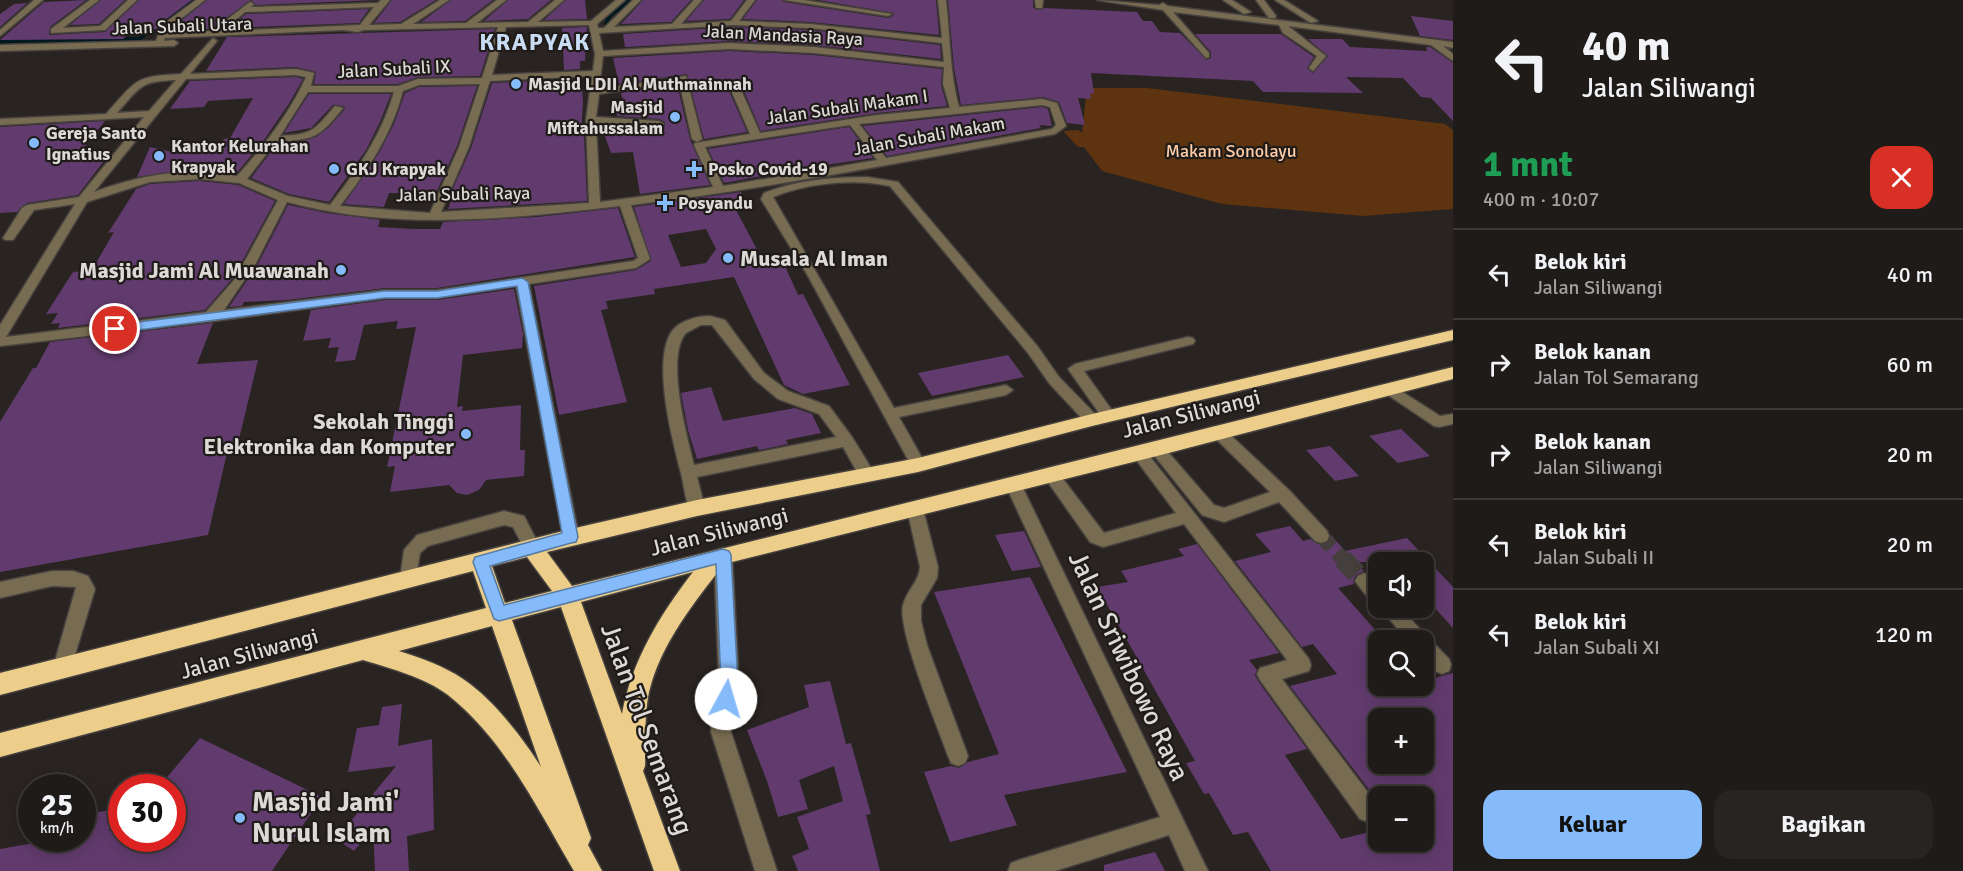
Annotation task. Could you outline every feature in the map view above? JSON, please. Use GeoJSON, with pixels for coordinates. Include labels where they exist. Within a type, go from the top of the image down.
{"type":"FeatureCollection","features":[{"type":"Feature","properties":{"kind":"highway","name":"Jalan Siliwangi"},"geometry":{"type":"LineString","coordinates":[[0,684],[571,537],[697,508],[918,465],[1100,418],[1453,335]]}},
{"type":"Feature","properties":{"kind":"highway","name":"Jalan Siliwangi"},"geometry":{"type":"LineString","coordinates":[[0,746],[720,556],[1148,451],[1453,372]]}},
{"type":"Feature","properties":{"kind":"highway","name":"Jalan Tol Semarang"},"geometry":{"type":"LineString","coordinates":[[532,547],[568,597],[667,871]]}},
{"type":"Feature","properties":{"kind":"highway"},"geometry":{"type":"LineString","coordinates":[[633,780],[634,714],[639,688],[648,662],[684,599],[720,556]]}},
{"type":"Feature","properties":{"kind":"highway"},"geometry":{"type":"LineString","coordinates":[[480,562],[589,871]]}},
{"type":"Feature","properties":{"kind":"highway"},"geometry":{"type":"LineString","coordinates":[[361,650],[420,668],[456,687],[483,712],[516,750],[589,871]]}},
{"type":"Feature","properties":{"kind":"street"},"geometry":{"type":"LineString","coordinates":[[0,34],[39,0]]}},
{"type":"Feature","properties":{"kind":"street"},"geometry":{"type":"LineString","coordinates":[[43,39],[95,0]]}},
{"type":"Feature","properties":{"kind":"street"},"geometry":{"type":"LineString","coordinates":[[43,39],[102,27],[133,0]]}},
{"type":"Feature","properties":{"kind":"street"},"geometry":{"type":"LineString","coordinates":[[160,40],[165,27],[201,0]]}},
{"type":"Feature","properties":{"kind":"street"},"geometry":{"type":"LineString","coordinates":[[0,336],[83,200],[214,38],[255,0]]}},
{"type":"Feature","properties":{"kind":"street"},"geometry":{"type":"LineString","coordinates":[[310,8],[326,0]]}},
{"type":"Feature","properties":{"kind":"street"},"geometry":{"type":"LineString","coordinates":[[364,27],[377,6],[386,0]]}},
{"type":"Feature","properties":{"kind":"street"},"geometry":{"type":"LineString","coordinates":[[401,28],[445,0]]}},
{"type":"Feature","properties":{"kind":"street"},"geometry":{"type":"LineString","coordinates":[[466,27],[502,0]]}},
{"type":"Feature","properties":{"kind":"street"},"geometry":{"type":"LineString","coordinates":[[529,26],[560,0]]}},
{"type":"Feature","properties":{"kind":"street"},"geometry":{"type":"LineString","coordinates":[[595,206],[591,120],[601,54],[599,29],[621,0]]}},
{"type":"Feature","properties":{"kind":"street"},"geometry":{"type":"LineString","coordinates":[[599,29],[637,0]]}},
{"type":"Feature","properties":{"kind":"street"},"geometry":{"type":"LineString","coordinates":[[675,25],[698,0]]}},
{"type":"Feature","properties":{"kind":"street"},"geometry":{"type":"LineString","coordinates":[[733,23],[751,0]]}},
{"type":"Feature","properties":{"kind":"street"},"geometry":{"type":"LineString","coordinates":[[788,0],[888,11],[885,35]]}},
{"type":"Feature","properties":{"kind":"street"},"geometry":{"type":"LineString","coordinates":[[942,0],[949,65],[948,84],[955,109]]}},
{"type":"Feature","properties":{"kind":"street"},"geometry":{"type":"LineString","coordinates":[[1101,0],[1161,3],[1247,12],[1453,45]]}},
{"type":"Feature","properties":{"kind":"street"},"geometry":{"type":"LineString","coordinates":[[1150,0],[1279,18],[1453,38]]}},
{"type":"Feature","properties":{"kind":"street"},"geometry":{"type":"LineString","coordinates":[[1227,0],[1247,12]]}},
{"type":"Feature","properties":{"kind":"street"},"geometry":{"type":"LineString","coordinates":[[1260,0],[1279,18],[1286,31],[1322,56],[1313,68]]}},
{"type":"Feature","properties":{"kind":"street"},"geometry":{"type":"LineString","coordinates":[[1279,0],[1314,21]]}},
{"type":"Feature","properties":{"kind":"street"},"geometry":{"type":"LineString","coordinates":[[1161,3],[1206,55]]}},
{"type":"Feature","properties":{"kind":"street"},"geometry":{"type":"LineString","coordinates":[[243,10],[377,6]]}},
{"type":"Feature","properties":{"kind":"street"},"geometry":{"type":"LineString","coordinates":[[364,27],[529,26],[599,29],[733,23],[745,35],[810,26],[945,41]]}},
{"type":"Feature","properties":{"kind":"street"},"geometry":{"type":"LineString","coordinates":[[434,216],[460,159],[502,26]]}},
{"type":"Feature","properties":{"kind":"street","name":"Jalan Subali Utara"},"geometry":{"type":"LineString","coordinates":[[0,48],[43,39],[323,38],[344,36],[364,27]]}},
{"type":"Feature","properties":{"kind":"street","name":"Jalan Mandasia Raya"},"geometry":{"type":"LineString","coordinates":[[601,54],[708,46],[745,35],[814,50],[949,65]]}},
{"type":"Feature","properties":{"kind":"street"},"geometry":{"type":"LineString","coordinates":[[1434,43],[1453,58]]}},
{"type":"Feature","properties":{"kind":"street","name":"Jalan Subali IX"},"geometry":{"type":"LineString","coordinates":[[183,76],[302,72],[311,75],[305,89],[399,89],[418,82],[598,73]]}},
{"type":"Feature","properties":{"kind":"street"},"geometry":{"type":"LineString","coordinates":[[109,116],[140,82],[152,78],[183,76]]}},
{"type":"Feature","properties":{"kind":"street"},"geometry":{"type":"LineString","coordinates":[[595,92],[683,78],[697,139]]}},
{"type":"Feature","properties":{"kind":"street"},"geometry":{"type":"LineString","coordinates":[[733,83],[756,136]]}},
{"type":"Feature","properties":{"kind":"street"},"geometry":{"type":"LineString","coordinates":[[240,180],[273,139],[305,89]]}},
{"type":"Feature","properties":{"kind":"street"},"geometry":{"type":"LineString","coordinates":[[332,209],[376,151],[394,110],[399,89]]}},
{"type":"Feature","properties":{"kind":"street","name":"Jalan Subali Makam I"},"geometry":{"type":"LineString","coordinates":[[719,189],[699,145],[955,109],[1048,102]]}},
{"type":"Feature","properties":{"kind":"street","name":"Jalan Subali Makam"},"geometry":{"type":"LineString","coordinates":[[595,206],[719,189],[1059,130],[1061,126],[1054,105],[1048,102]]}},
{"type":"Feature","properties":{"kind":"street"},"geometry":{"type":"LineString","coordinates":[[273,139],[306,137],[316,133],[338,108]]}},
{"type":"Feature","properties":{"kind":"street"},"geometry":{"type":"LineString","coordinates":[[0,122],[153,114]]}},
{"type":"Feature","properties":{"kind":"street"},"geometry":{"type":"LineString","coordinates":[[591,120],[659,124]]}},
{"type":"Feature","properties":{"kind":"street"},"geometry":{"type":"LineString","coordinates":[[853,122],[883,161]]}},
{"type":"Feature","properties":{"kind":"street","name":"Jalan Subali Raya"},"geometry":{"type":"LineString","coordinates":[[9,238],[26,210],[31,207],[83,200],[132,183],[171,176],[240,180],[284,198],[332,209],[434,216],[595,206]]}},
{"type":"Feature","properties":{"kind":"street"},"geometry":{"type":"LineString","coordinates":[[918,465],[767,199],[768,195],[858,179],[894,184],[1033,350],[1054,380],[1100,418]]}},
{"type":"Feature","properties":{"kind":"street"},"geometry":{"type":"LineString","coordinates":[[207,318],[222,305],[239,279],[284,198]]}},
{"type":"Feature","properties":{"kind":"street"},"geometry":{"type":"LineString","coordinates":[[0,342],[207,318],[384,294],[437,294],[641,262],[644,259],[624,202]]}},
{"type":"Feature","properties":{"kind":"street"},"geometry":{"type":"LineString","coordinates":[[522,282],[571,537]]}},
{"type":"Feature","properties":{"kind":"street"},"geometry":{"type":"LineString","coordinates":[[697,508],[670,389],[671,356],[676,335],[685,326],[699,321],[714,320],[728,331],[759,376],[783,395],[824,410],[847,441],[867,475]]}},
{"type":"Feature","properties":{"kind":"street"},"geometry":{"type":"LineString","coordinates":[[1100,418],[1075,369],[1188,341]]}},
{"type":"Feature","properties":{"kind":"street"},"geometry":{"type":"LineString","coordinates":[[1390,389],[1439,422],[1453,419]]}},
{"type":"Feature","properties":{"kind":"street"},"geometry":{"type":"LineString","coordinates":[[890,414],[1006,390]]}},
{"type":"Feature","properties":{"kind":"street"},"geometry":{"type":"LineString","coordinates":[[1219,433],[1283,495],[1321,536]]}},
{"type":"Feature","properties":{"kind":"street"},"geometry":{"type":"LineString","coordinates":[[690,472],[847,441]]}},
{"type":"Feature","properties":{"kind":"street"},"geometry":{"type":"LineString","coordinates":[[1148,451],[1208,510],[1224,515],[1283,495]]}},
{"type":"Feature","properties":{"kind":"street"},"geometry":{"type":"LineString","coordinates":[[1148,451],[1187,516],[1302,665],[1267,674],[1368,811]]}},
{"type":"Feature","properties":{"kind":"street"},"geometry":{"type":"LineString","coordinates":[[1051,475],[1096,537],[1103,540],[1187,516]]}},
{"type":"Feature","properties":{"kind":"street","name":"Jalan Sriwibowo Raya"},"geometry":{"type":"LineString","coordinates":[[1013,484],[1197,871]]}},
{"type":"Feature","properties":{"kind":"street"},"geometry":{"type":"LineString","coordinates":[[915,509],[929,567],[928,578],[912,606],[912,621],[918,645],[958,756]]}},
{"type":"Feature","properties":{"kind":"street"},"geometry":{"type":"LineString","coordinates":[[409,579],[411,550],[423,540],[504,518],[518,521],[532,547]]}},
{"type":"Feature","properties":{"kind":"street"},"geometry":{"type":"LineString","coordinates":[[720,556],[729,685],[722,712],[722,732],[766,871]]}},
{"type":"Feature","properties":{"kind":"street"},"geometry":{"type":"LineString","coordinates":[[0,590],[61,578],[72,577],[82,581],[86,589],[62,668]]}},
{"type":"Feature","properties":{"kind":"street"},"geometry":{"type":"LineString","coordinates":[[1364,581],[1368,586]]}},
{"type":"Feature","properties":{"kind":"street"},"geometry":{"type":"LineString","coordinates":[[1398,618],[1410,630]]}},
{"type":"Feature","properties":{"kind":"street"},"geometry":{"type":"LineString","coordinates":[[1434,656],[1442,665]]}},
{"type":"Feature","properties":{"kind":"street"},"geometry":{"type":"LineString","coordinates":[[1019,871],[1174,823]]}},
{"type":"Feature","properties":{"kind":"green space","name":"Makam Sonolayu"},"geometry":{"type":"Polygon","coordinates":[[[1087,88],[1147,88],[1445,124],[1453,130],[1453,209],[1363,216],[1222,204],[1102,171],[1084,147],[1078,147],[1063,131],[1078,130],[1082,133],[1087,88]]]}},
{"type":"Feature","properties":{"kind":"building"},"geometry":{"type":"Polygon","coordinates":[[[86,0],[50,27],[49,35],[105,32],[139,0],[192,0],[161,23],[158,29],[132,31],[123,39],[0,40],[44,2],[86,0]]]}},
{"type":"Feature","properties":{"kind":"building"},"geometry":{"type":"Polygon","coordinates":[[[101,0],[125,0],[99,24],[70,25],[101,0]]]}},
{"type":"Feature","properties":{"kind":"building"},"geometry":{"type":"Polygon","coordinates":[[[207,0],[251,0],[211,29],[171,29],[207,0]]]}},
{"type":"Feature","properties":{"kind":"building"},"geometry":{"type":"Polygon","coordinates":[[[251,0],[378,0],[256,5],[251,0]]]}},
{"type":"Feature","properties":{"kind":"building"},"geometry":{"type":"Polygon","coordinates":[[[392,0],[436,0],[400,22],[374,23],[392,0]]]}},
{"type":"Feature","properties":{"kind":"building"},"geometry":{"type":"Polygon","coordinates":[[[451,0],[493,0],[465,21],[421,22],[451,0]]]}},
{"type":"Feature","properties":{"kind":"building"},"geometry":{"type":"Polygon","coordinates":[[[508,0],[551,0],[528,19],[484,21],[508,0]]]}},
{"type":"Feature","properties":{"kind":"building"},"geometry":{"type":"Polygon","coordinates":[[[566,0],[585,0],[587,19],[544,20],[566,0]]]}},
{"type":"Feature","properties":{"kind":"building"},"geometry":{"type":"Polygon","coordinates":[[[643,0],[691,0],[671,22],[621,24],[643,0]]]}},
{"type":"Feature","properties":{"kind":"building"},"geometry":{"type":"Polygon","coordinates":[[[704,0],[744,0],[730,19],[686,21],[704,0]]]}},
{"type":"Feature","properties":{"kind":"building"},"geometry":{"type":"Polygon","coordinates":[[[757,0],[782,0],[888,18],[894,13],[818,0],[936,0],[939,35],[810,22],[743,19],[757,0]]]}},
{"type":"Feature","properties":{"kind":"building"},"geometry":{"type":"Polygon","coordinates":[[[948,0],[1033,0],[1033,7],[1036,10],[1044,8],[1137,12],[1143,21],[1152,21],[1160,32],[1180,33],[1207,60],[1211,58],[1211,52],[1195,34],[1281,34],[1314,57],[1307,68],[1313,73],[1328,56],[1308,39],[1342,39],[1350,47],[1427,51],[1426,47],[1430,47],[1453,63],[1453,121],[1431,98],[1421,97],[1403,78],[1346,77],[1363,93],[1263,92],[1253,81],[1091,73],[1094,94],[1090,93],[1091,99],[1078,98],[1085,125],[1067,123],[1059,102],[1043,97],[961,105],[954,68],[948,0]]]}},
{"type":"Feature","properties":{"kind":"building"},"geometry":{"type":"Polygon","coordinates":[[[27,3],[0,27],[0,14],[14,4],[27,3]]]}},
{"type":"Feature","properties":{"kind":"building"},"geometry":{"type":"Polygon","coordinates":[[[369,9],[359,23],[229,28],[246,14],[369,9]]]}},
{"type":"Feature","properties":{"kind":"building"},"geometry":{"type":"Polygon","coordinates":[[[1411,16],[1453,21],[1453,40],[1420,36],[1411,16]]]}},
{"type":"Feature","properties":{"kind":"building"},"geometry":{"type":"Polygon","coordinates":[[[587,27],[585,61],[580,61],[580,69],[564,70],[562,28],[587,27]]]}},
{"type":"Feature","properties":{"kind":"building"},"geometry":{"type":"Polygon","coordinates":[[[733,27],[810,30],[940,45],[941,59],[814,45],[729,41],[610,48],[625,47],[623,34],[733,27]]]}},
{"type":"Feature","properties":{"kind":"building"},"geometry":{"type":"Polygon","coordinates":[[[495,29],[480,76],[418,77],[398,84],[314,84],[316,72],[296,67],[206,71],[227,37],[495,29]]]}},
{"type":"Feature","properties":{"kind":"building"},"geometry":{"type":"Polygon","coordinates":[[[729,51],[814,55],[942,69],[941,85],[947,106],[877,113],[761,131],[740,82],[731,79],[726,84],[747,132],[704,139],[687,74],[619,84],[613,58],[729,51]]]}},
{"type":"Feature","properties":{"kind":"building"},"geometry":{"type":"Polygon","coordinates":[[[296,77],[303,79],[290,102],[264,140],[236,174],[183,170],[137,177],[150,147],[181,154],[194,143],[219,146],[224,139],[230,138],[253,98],[208,101],[204,107],[170,109],[190,81],[296,77]]]}},
{"type":"Feature","properties":{"kind":"building"},"geometry":{"type":"Polygon","coordinates":[[[581,79],[583,101],[581,136],[584,136],[587,201],[448,209],[454,193],[451,193],[471,148],[492,83],[581,79]]]}},
{"type":"Feature","properties":{"kind":"building"},"geometry":{"type":"Polygon","coordinates":[[[677,84],[690,139],[710,185],[640,194],[633,152],[611,153],[604,134],[618,132],[617,127],[659,129],[665,126],[665,122],[659,119],[617,116],[616,107],[625,107],[621,93],[677,84]]]}},
{"type":"Feature","properties":{"kind":"building"},"geometry":{"type":"Polygon","coordinates":[[[477,86],[457,146],[436,193],[389,193],[384,207],[344,204],[379,153],[394,124],[405,93],[419,87],[477,86]]]}},
{"type":"Feature","properties":{"kind":"building"},"geometry":{"type":"Polygon","coordinates":[[[309,94],[391,94],[366,150],[329,202],[289,194],[251,178],[277,144],[316,137],[329,127],[345,109],[344,106],[333,105],[311,128],[284,133],[309,94]]]}},
{"type":"Feature","properties":{"kind":"building"},"geometry":{"type":"Polygon","coordinates":[[[1042,107],[1048,109],[1052,126],[1039,125],[1041,128],[887,156],[863,126],[1042,107]]]}},
{"type":"Feature","properties":{"kind":"building"},"geometry":{"type":"Polygon","coordinates":[[[105,121],[78,155],[110,153],[78,195],[27,203],[17,212],[0,213],[0,127],[105,121]]]}},
{"type":"Feature","properties":{"kind":"building"},"geometry":{"type":"Polygon","coordinates":[[[849,127],[873,158],[724,183],[708,149],[849,127]]]}},
{"type":"Feature","properties":{"kind":"building"},"geometry":{"type":"Polygon","coordinates":[[[200,181],[238,185],[275,201],[233,278],[205,310],[58,328],[60,323],[51,324],[58,313],[46,314],[73,272],[92,270],[114,232],[108,233],[136,189],[150,184],[200,181]]]}},
{"type":"Feature","properties":{"kind":"building"},"geometry":{"type":"Polygon","coordinates":[[[741,192],[748,208],[736,210],[761,257],[780,255],[798,295],[803,294],[850,385],[803,394],[784,385],[734,277],[654,289],[655,294],[606,301],[608,309],[601,310],[627,402],[559,415],[534,286],[636,270],[651,261],[634,207],[741,192]],[[706,229],[668,235],[681,267],[706,263],[716,249],[706,229]]]}},
{"type":"Feature","properties":{"kind":"building"},"geometry":{"type":"Polygon","coordinates":[[[288,205],[380,220],[378,227],[413,229],[440,229],[443,222],[537,217],[618,208],[635,257],[437,288],[385,288],[287,300],[244,302],[242,306],[229,307],[258,264],[288,205]]]}},
{"type":"Feature","properties":{"kind":"building"},"geometry":{"type":"Polygon","coordinates":[[[514,289],[523,334],[522,348],[463,355],[457,407],[463,406],[462,411],[521,405],[520,450],[525,450],[524,476],[486,480],[479,490],[467,495],[457,493],[449,485],[390,492],[395,466],[387,467],[416,327],[396,329],[398,321],[364,325],[355,360],[335,362],[339,347],[328,348],[331,338],[303,341],[311,310],[385,300],[437,300],[514,289]]]}},
{"type":"Feature","properties":{"kind":"building"},"geometry":{"type":"Polygon","coordinates":[[[213,323],[197,364],[258,360],[236,452],[227,453],[208,535],[0,572],[0,422],[33,368],[36,368],[50,342],[213,323]]]}},
{"type":"Feature","properties":{"kind":"building"},"geometry":{"type":"Polygon","coordinates":[[[1008,355],[1024,377],[932,396],[918,373],[1008,355]]]}},
{"type":"Feature","properties":{"kind":"building"},"geometry":{"type":"Polygon","coordinates":[[[711,387],[723,421],[795,408],[812,414],[821,433],[786,440],[788,444],[759,450],[757,446],[697,459],[688,430],[681,393],[711,387]]]}},
{"type":"Feature","properties":{"kind":"building"},"geometry":{"type":"Polygon","coordinates":[[[1401,429],[1430,456],[1398,463],[1369,436],[1401,429]]]}},
{"type":"Feature","properties":{"kind":"building"},"geometry":{"type":"Polygon","coordinates":[[[1330,446],[1359,476],[1335,481],[1306,450],[1330,446]]]}},
{"type":"Feature","properties":{"kind":"building"},"geometry":{"type":"Polygon","coordinates":[[[1290,526],[1303,541],[1310,539],[1322,545],[1329,542],[1331,535],[1345,551],[1407,538],[1420,552],[1368,552],[1368,562],[1356,562],[1364,571],[1356,575],[1354,584],[1338,588],[1375,630],[1368,630],[1368,696],[1434,696],[1434,678],[1453,673],[1453,871],[1271,871],[1248,832],[1233,835],[1209,793],[1204,794],[1186,763],[1195,761],[1097,587],[1128,582],[1121,571],[1184,556],[1178,549],[1197,544],[1279,653],[1249,660],[1257,670],[1255,675],[1258,681],[1307,749],[1285,755],[1341,839],[1368,832],[1368,852],[1434,852],[1434,786],[1368,786],[1368,788],[1290,686],[1337,674],[1313,644],[1302,647],[1235,561],[1271,552],[1255,534],[1290,526]]]}},
{"type":"Feature","properties":{"kind":"building"},"geometry":{"type":"Polygon","coordinates":[[[1024,531],[1041,567],[1012,571],[995,535],[1024,531]]]}},
{"type":"Feature","properties":{"kind":"building"},"geometry":{"type":"Polygon","coordinates":[[[1434,567],[1453,587],[1453,628],[1434,607],[1434,567]]]}},
{"type":"Feature","properties":{"kind":"building"},"geometry":{"type":"Polygon","coordinates":[[[1030,577],[1127,772],[1004,795],[1017,825],[950,842],[924,772],[951,766],[959,768],[968,762],[999,754],[934,592],[1030,577]]]}},
{"type":"Feature","properties":{"kind":"building"},"geometry":{"type":"Polygon","coordinates":[[[830,681],[846,744],[851,743],[871,814],[866,815],[880,871],[798,871],[792,856],[809,849],[797,817],[843,801],[834,766],[799,780],[808,809],[778,817],[747,730],[809,707],[804,685],[830,681]]]}},
{"type":"Feature","properties":{"kind":"building"},"geometry":{"type":"Polygon","coordinates":[[[402,704],[398,746],[432,739],[434,830],[407,836],[409,871],[375,871],[373,828],[354,851],[336,839],[396,766],[348,772],[357,728],[379,725],[382,707],[402,704]]]}},
{"type":"Feature","properties":{"kind":"building","name":"Masjid Jami' Nurul Islam"},"geometry":{"type":"Polygon","coordinates":[[[200,738],[322,797],[272,871],[0,871],[0,849],[18,846],[18,852],[96,852],[96,813],[108,810],[108,852],[186,852],[186,774],[170,774],[200,738]]]}},
{"type":"Feature","properties":{"kind":"building"},"geometry":{"type":"Polygon","coordinates":[[[1155,852],[1165,871],[1104,871],[1104,865],[1155,852]]]}},
{"type":"Feature","properties":{"kind":"waterway"},"geometry":{"type":"LineString","coordinates":[[0,42],[139,39],[193,0]]}},
{"type":"Feature","properties":{"kind":"waterway"},"geometry":{"type":"LineString","coordinates":[[606,24],[609,16],[631,0]]}},
{"type":"Feature","properties":{"kind":"tunnel"},"geometry":{"type":"LineString","coordinates":[[1321,536],[1344,560]]}},
{"type":"Feature","properties":{"kind":"tunnel"},"geometry":{"type":"LineString","coordinates":[[1343,559],[1364,581]]}},
{"type":"Feature","properties":{"kind":"place","name":"Masjid LDII Al Muthmainnah"},"geometry":{"type":"Point","coordinates":[516,84]}},
{"type":"Feature","properties":{"kind":"place","name":"Masjid Miftahussalam"},"geometry":{"type":"Point","coordinates":[675,117]}},
{"type":"Feature","properties":{"kind":"place","name":"Gereja Santo Ignatius"},"geometry":{"type":"Point","coordinates":[34,143]}},
{"type":"Feature","properties":{"kind":"place","name":"Kantor Kelurahan Krapyak"},"geometry":{"type":"Point","coordinates":[159,156]}},
{"type":"Feature","properties":{"kind":"place","name":"GKJ Krapyak"},"geometry":{"type":"Point","coordinates":[334,169]}},
{"type":"Feature","properties":{"kind":"place","name":"Posko Covid-19"},"geometry":{"type":"Point","coordinates":[694,169]}},
{"type":"Feature","properties":{"kind":"place","name":"Posyandu"},"geometry":{"type":"Point","coordinates":[665,203]}},
{"type":"Feature","properties":{"kind":"place","name":"Musala Al Iman"},"geometry":{"type":"Point","coordinates":[728,258]}},
{"type":"Feature","properties":{"kind":"place","name":"Masjid Jami Al Muawanah"},"geometry":{"type":"Point","coordinates":[341,270]}},
{"type":"Feature","properties":{"kind":"place","name":"Sekolah Tinggi Elektronika dan Komputer"},"geometry":{"type":"Point","coordinates":[466,434]}},
{"type":"Feature","properties":{"kind":"place","name":"Masjid Jami' Nurul Islam"},"geometry":{"type":"Point","coordinates":[240,818]}},
{"type":"Feature","properties":{"kind":"district","name":"KRAPYAK"},"geometry":{"type":"Point","coordinates":[535,42]}},
{"type":"Feature","properties":{"kind":"route"},"geometry":{"type":"LineString","coordinates":[[115,329],[384,294],[437,294],[522,282],[571,537],[480,562],[499,614],[723,555],[729,685],[726,699]]}}]}
